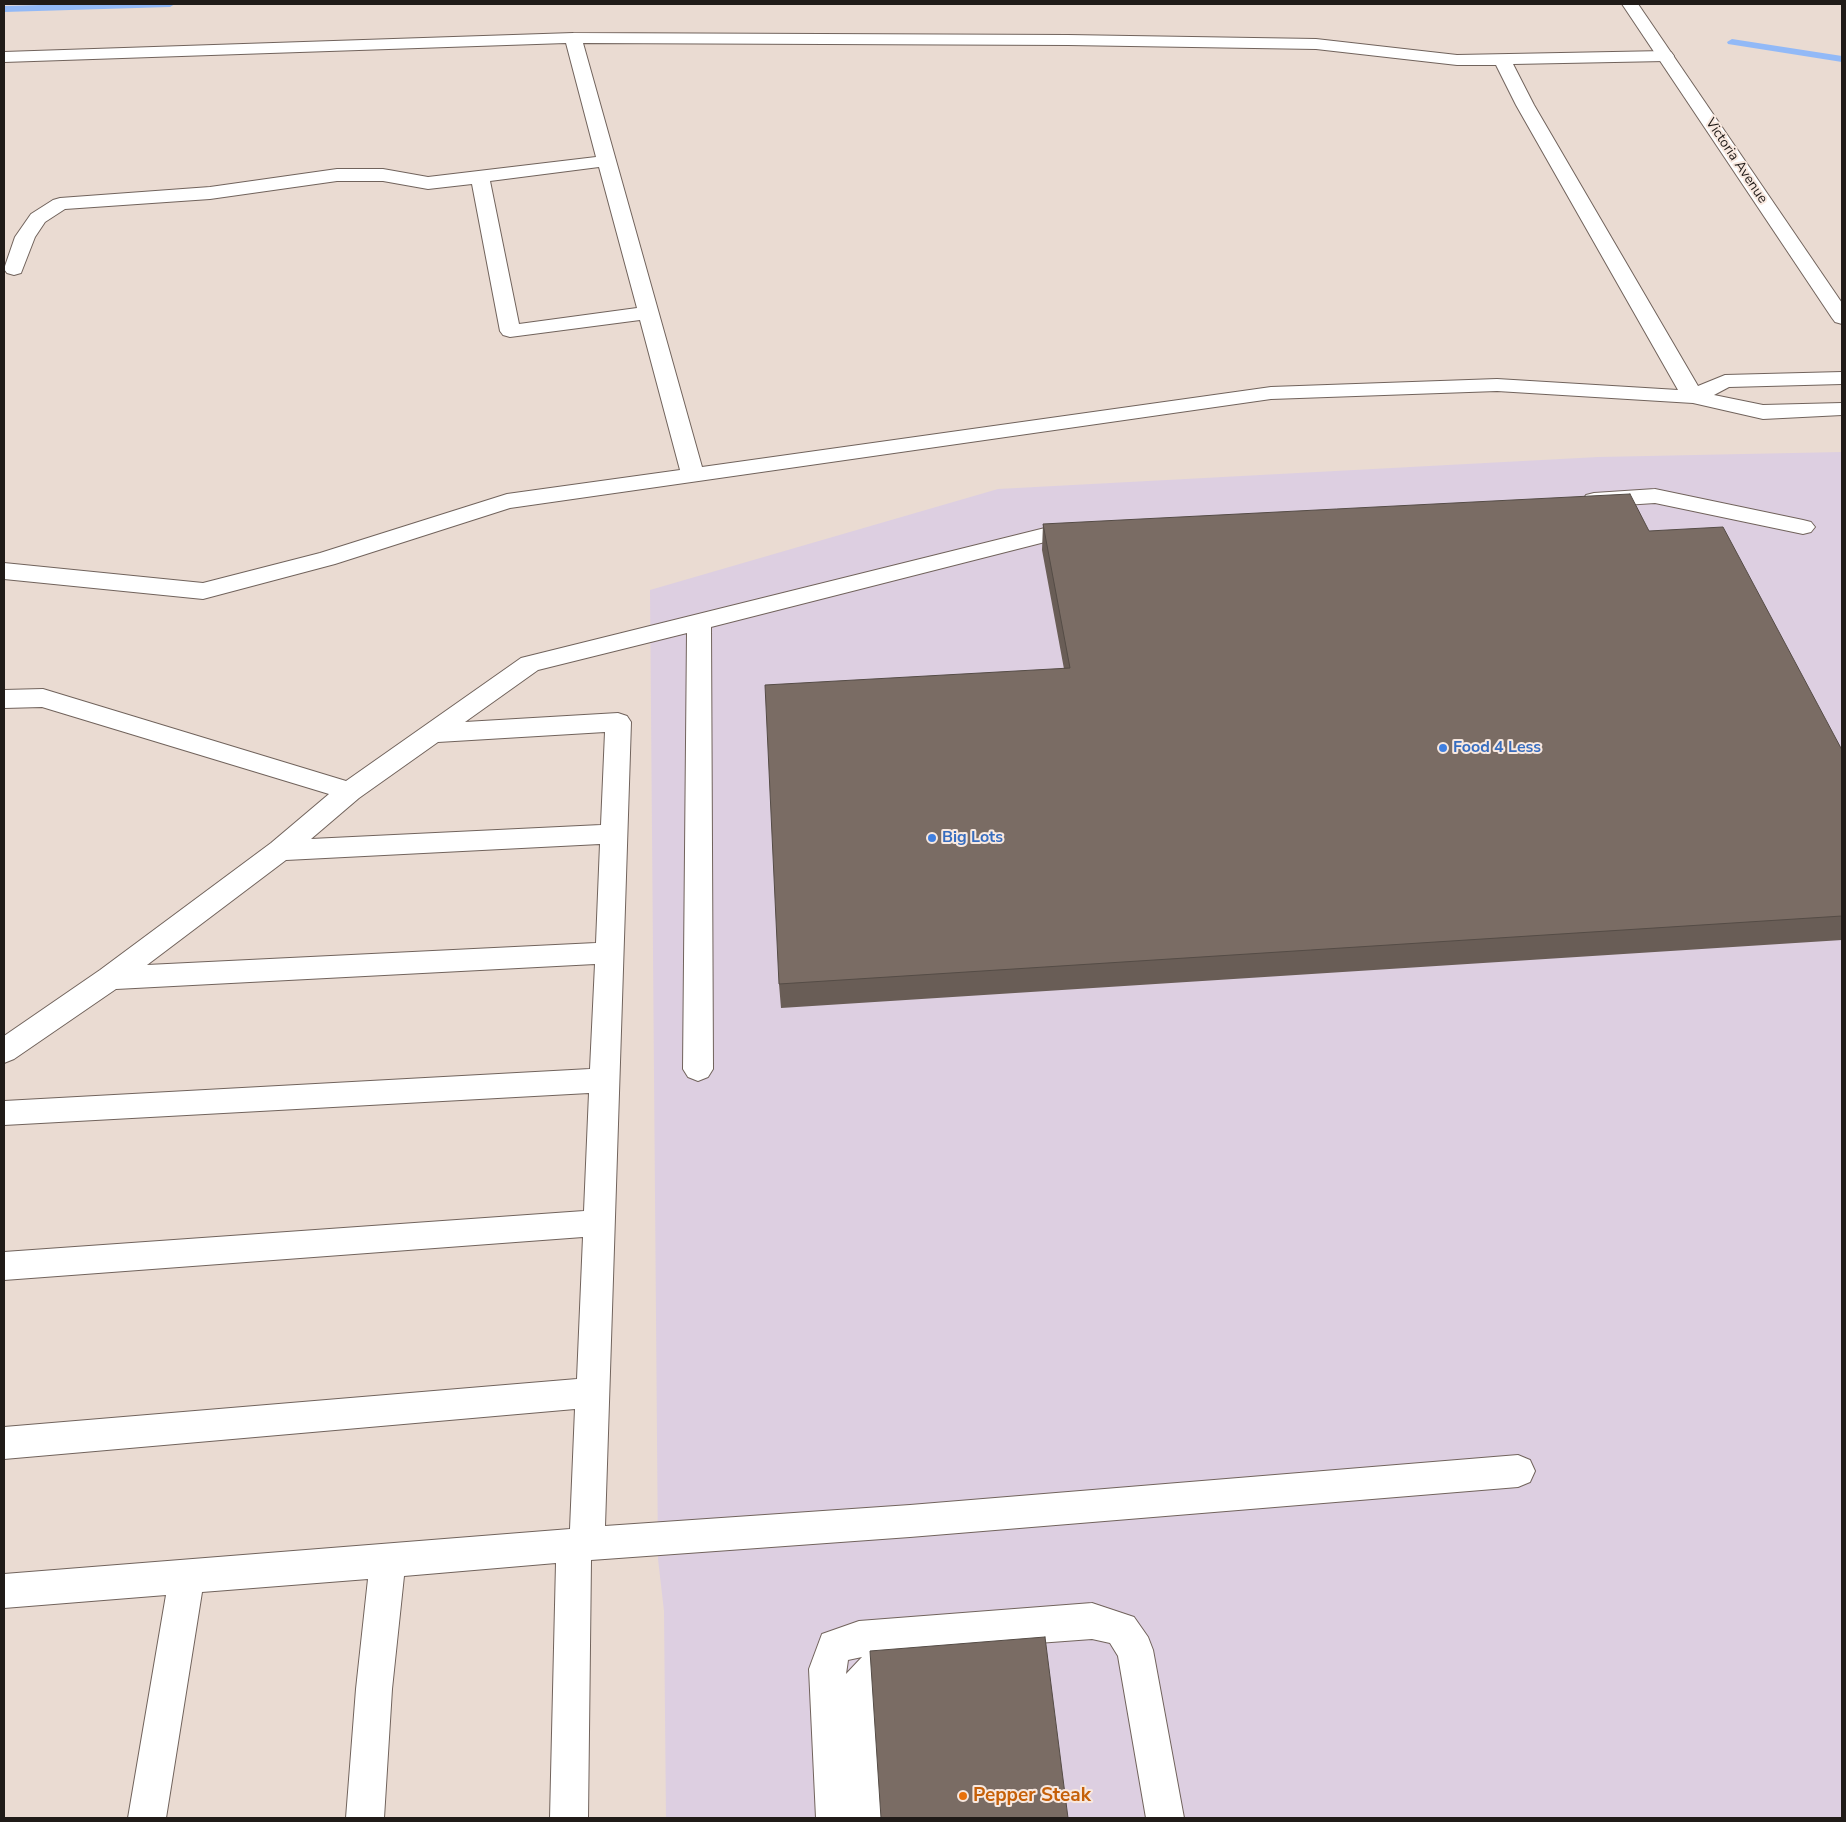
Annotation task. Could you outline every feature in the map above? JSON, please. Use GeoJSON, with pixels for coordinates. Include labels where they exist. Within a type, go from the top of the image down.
{"type":"FeatureCollection","features":[{"type":"Feature","properties":{"kind":"main road","name":"Victoria Avenue"},"geometry":{"type":"LineString","coordinates":[[1630,4],[1842,318]]}},
{"type":"Feature","properties":{"kind":"main road"},"geometry":{"type":"LineString","coordinates":[[4,57],[573,38],[1068,40],[1316,44],[1457,60],[1666,56]]}},
{"type":"Feature","properties":{"kind":"main road"},"geometry":{"type":"LineString","coordinates":[[573,38],[693,475]]}},
{"type":"Feature","properties":{"kind":"main road"},"geometry":{"type":"LineString","coordinates":[[1502,59],[1525,105],[1693,397]]}},
{"type":"Feature","properties":{"kind":"main road"},"geometry":{"type":"LineString","coordinates":[[14,269],[26,237],[38,218],[60,204],[210,192],[366,174],[428,183],[606,161]]}},
{"type":"Feature","properties":{"kind":"main road"},"geometry":{"type":"LineString","coordinates":[[480,177],[510,331],[648,313]]}},
{"type":"Feature","properties":{"kind":"main road"},"geometry":{"type":"LineString","coordinates":[[1693,397],[1725,382],[1842,378]]}},
{"type":"Feature","properties":{"kind":"main road"},"geometry":{"type":"LineString","coordinates":[[4,571],[203,591],[327,559],[507,501],[1271,393],[1498,385],[1693,397],[1763,412],[1842,409]]}},
{"type":"Feature","properties":{"kind":"main road"},"geometry":{"type":"LineString","coordinates":[[1576,501],[1654,496],[1803,527]]}},
{"type":"Feature","properties":{"kind":"main road"},"geometry":{"type":"LineString","coordinates":[[4,1051],[110,978],[280,850],[350,791],[530,664],[1045,535],[1104,531]]}},
{"type":"Feature","properties":{"kind":"main road"},"geometry":{"type":"LineString","coordinates":[[698,1069],[699,622]]}},
{"type":"Feature","properties":{"kind":"main road"},"geometry":{"type":"LineString","coordinates":[[4,699],[43,698],[350,791]]}},
{"type":"Feature","properties":{"kind":"main road"},"geometry":{"type":"LineString","coordinates":[[433,733],[618,722],[592,1393],[581,1544],[569,1818]]}},
{"type":"Feature","properties":{"kind":"main road"},"geometry":{"type":"LineString","coordinates":[[280,850],[614,834]]}},
{"type":"Feature","properties":{"kind":"main road"},"geometry":{"type":"LineString","coordinates":[[110,978],[609,953]]}},
{"type":"Feature","properties":{"kind":"main road"},"geometry":{"type":"LineString","coordinates":[[4,1114],[604,1080]]}},
{"type":"Feature","properties":{"kind":"main road"},"geometry":{"type":"LineString","coordinates":[[4,1266],[599,1223]]}},
{"type":"Feature","properties":{"kind":"main road"},"geometry":{"type":"LineString","coordinates":[[4,1443],[592,1393]]}},
{"type":"Feature","properties":{"kind":"main road"},"geometry":{"type":"LineString","coordinates":[[4,1591],[581,1544],[910,1521],[1518,1471]]}},
{"type":"Feature","properties":{"kind":"main road"},"geometry":{"type":"LineString","coordinates":[[365,1818],[374,1689],[388,1559]]}},
{"type":"Feature","properties":{"kind":"main road"},"geometry":{"type":"LineString","coordinates":[[147,1818],[187,1576]]}},
{"type":"Feature","properties":{"kind":"main road"},"geometry":{"type":"LineString","coordinates":[[835,1818],[826,1669],[835,1647],[859,1639],[1092,1621],[1121,1629],[1135,1650],[1164,1818]]}},
{"type":"Feature","properties":{"kind":"main road"},"geometry":{"type":"LineString","coordinates":[[863,1818],[856,1690],[892,1652],[930,1646],[992,1646],[1004,1661]]}},
{"type":"Feature","properties":{"kind":"shaded area"},"geometry":{"type":"Polygon","coordinates":[[[1842,452],[1842,1818],[666,1818],[664,1611],[658,1559],[650,590],[998,489],[1598,457],[1842,452]]]}},
{"type":"Feature","properties":{"kind":"building"},"geometry":{"type":"Polygon","coordinates":[[[1630,494],[1649,531],[1723,527],[1842,750],[1842,916],[779,984],[765,685],[1070,668],[1043,524],[1630,494]]]}},
{"type":"Feature","properties":{"kind":"building"},"geometry":{"type":"Polygon","coordinates":[[[1045,1637],[1068,1818],[881,1818],[870,1651],[1045,1637]]]}},
{"type":"Feature","properties":{"kind":"waterway"},"geometry":{"type":"LineString","coordinates":[[4,9],[170,4]]}},
{"type":"Feature","properties":{"kind":"waterway"},"geometry":{"type":"LineString","coordinates":[[1732,42],[1842,59]]}},
{"type":"Feature","properties":{"kind":"place","name":"Food 4 Less"},"geometry":{"type":"Point","coordinates":[1443,748]}},
{"type":"Feature","properties":{"kind":"place","name":"Big Lots"},"geometry":{"type":"Point","coordinates":[932,838]}},
{"type":"Feature","properties":{"kind":"place","name":"Pepper Steak"},"geometry":{"type":"Point","coordinates":[963,1796]}}]}
